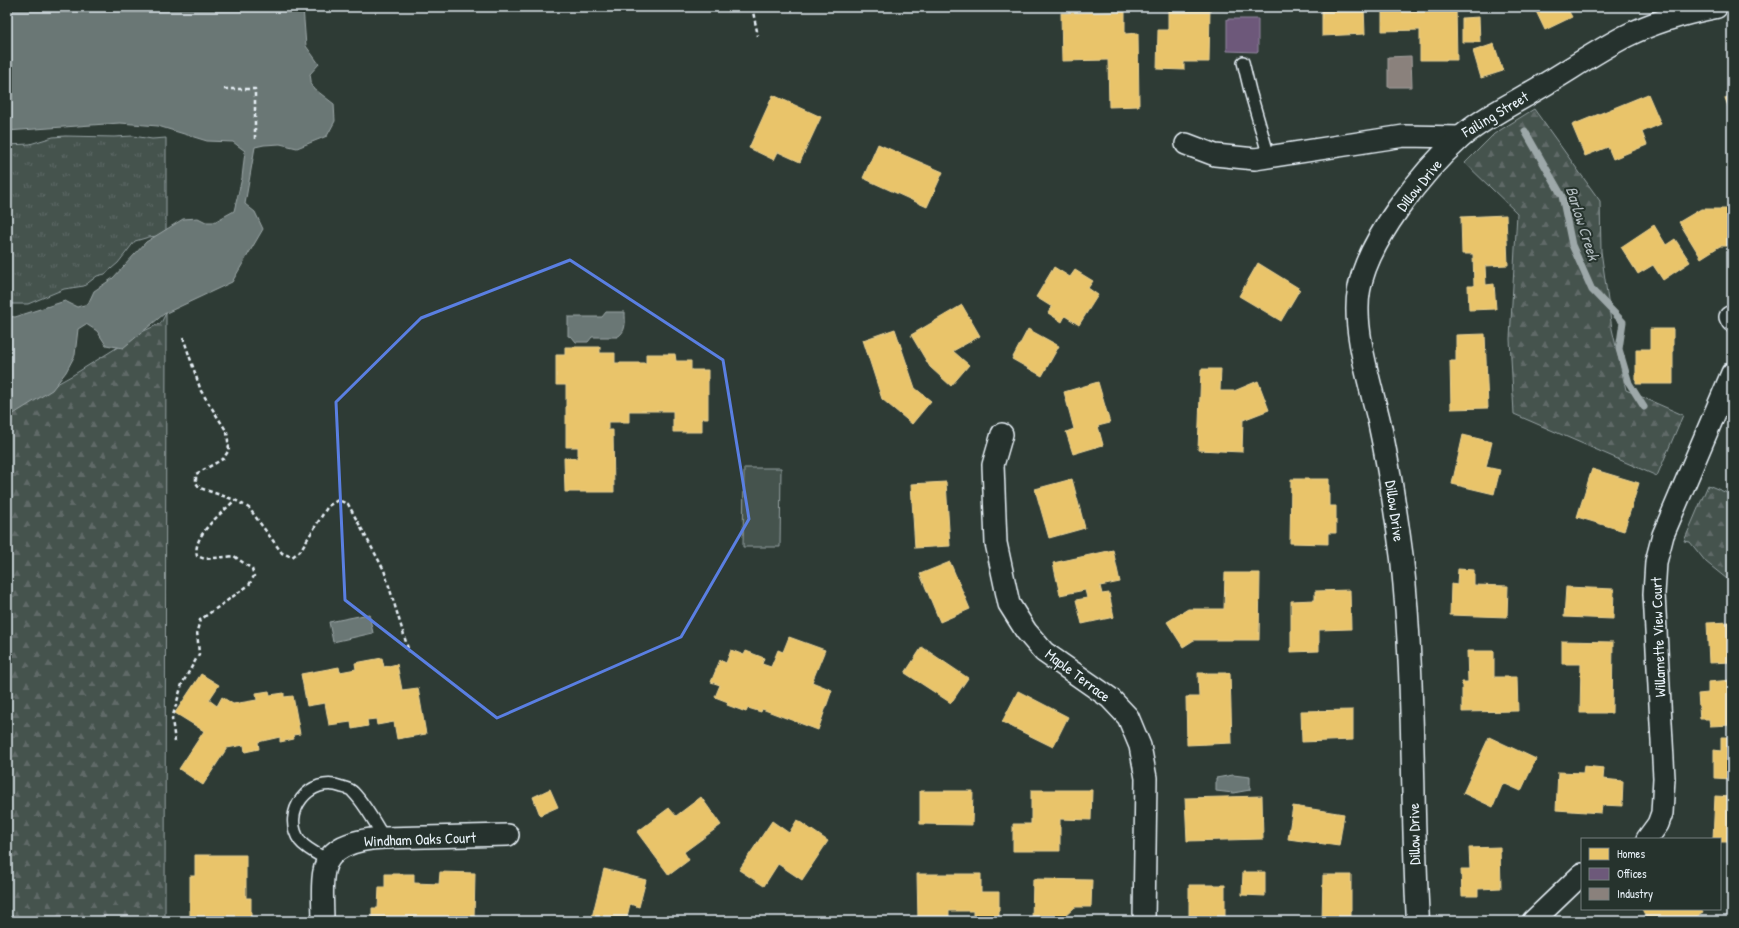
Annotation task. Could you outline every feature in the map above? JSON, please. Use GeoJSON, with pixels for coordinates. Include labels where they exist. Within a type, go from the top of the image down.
{"type":"FeatureCollection","features":[{"type":"Feature","properties":{"kind":"street","name":"Failing Street"},"geometry":{"type":"LineString","coordinates":[[1186,144],[1215,155],[1255,159],[1404,136],[1461,137],[1493,116],[1624,38],[1662,22],[1716,7]]}},
{"type":"Feature","properties":{"kind":"street","name":"Dillow Drive"},"geometry":{"type":"LineString","coordinates":[[1418,921],[1414,850],[1411,659],[1406,602],[1393,496],[1380,425],[1362,346],[1357,307],[1359,289],[1364,271],[1372,250],[1381,235],[1419,182],[1461,137]]}},
{"type":"Feature","properties":{"kind":"street","name":"Willamette View Court"},"geometry":{"type":"LineString","coordinates":[[1647,838],[1658,824],[1662,813],[1664,778],[1654,594],[1656,562],[1663,535],[1732,373]]}},
{"type":"Feature","properties":{"kind":"street","name":"Maple Terrace"},"geometry":{"type":"LineString","coordinates":[[1002,434],[993,465],[996,543],[1009,604],[1026,631],[1044,652],[1110,698],[1128,717],[1140,746],[1146,778],[1144,921]]}},
{"type":"Feature","properties":{"kind":"street","name":"Windham Oaks Court"},"geometry":{"type":"LineString","coordinates":[[328,860],[349,843],[364,839],[508,835]]}},
{"type":"Feature","properties":{"kind":"street"},"geometry":{"type":"LineString","coordinates":[[323,921],[324,871],[328,860]]}},
{"type":"Feature","properties":{"kind":"street"},"geometry":{"type":"LineString","coordinates":[[1533,921],[1581,875]]}},
{"type":"Feature","properties":{"kind":"lane"},"geometry":{"type":"LineString","coordinates":[[1243,62],[1270,157]]}},
{"type":"Feature","properties":{"kind":"lane"},"geometry":{"type":"LineString","coordinates":[[328,860],[300,842],[294,825],[297,806],[304,794],[316,786],[332,783],[353,791],[384,838]]}},
{"type":"Feature","properties":{"kind":"path"},"geometry":{"type":"LineString","coordinates":[[752,7],[758,36]]}},
{"type":"Feature","properties":{"kind":"path"},"geometry":{"type":"LineString","coordinates":[[224,89],[255,89],[255,142]]}},
{"type":"Feature","properties":{"kind":"path"},"geometry":{"type":"LineString","coordinates":[[183,337],[201,391],[227,432],[229,450],[223,459],[196,474],[196,483],[200,488],[235,500],[249,508],[282,553],[292,557],[300,551],[328,506],[338,500],[348,504],[384,570],[409,652]]}},
{"type":"Feature","properties":{"kind":"path"},"geometry":{"type":"LineString","coordinates":[[175,742],[172,719],[182,684],[199,654],[197,631],[200,620],[249,585],[254,576],[252,569],[234,556],[205,559],[197,556],[195,548],[199,536],[235,500]]}},
{"type":"Feature","properties":{"kind":"highlighted area"},"geometry":{"type":"Polygon","coordinates":[[[570,260],[723,360],[749,519],[681,637],[497,718],[345,600],[336,402],[421,318],[570,260]]]}},
{"type":"Feature","properties":{"kind":"green space"},"geometry":{"type":"Polygon","coordinates":[[[1534,109],[1600,201],[1601,251],[1612,329],[1626,390],[1683,415],[1657,476],[1514,414],[1510,339],[1517,213],[1465,163],[1494,134],[1534,109]]]}},
{"type":"Feature","properties":{"kind":"green space"},"geometry":{"type":"Polygon","coordinates":[[[133,136],[152,139],[166,138],[166,235],[149,237],[135,241],[118,263],[105,274],[97,276],[84,286],[64,289],[28,304],[7,304],[7,145],[30,144],[53,137],[133,136]]]}},
{"type":"Feature","properties":{"kind":"green space"},"geometry":{"type":"Polygon","coordinates":[[[166,313],[165,921],[7,921],[7,409],[39,394],[73,375],[142,332],[161,323],[166,313]]]}},
{"type":"Feature","properties":{"kind":"green space"},"geometry":{"type":"Polygon","coordinates":[[[744,468],[781,468],[780,547],[743,547],[744,468]]]}},
{"type":"Feature","properties":{"kind":"green space"},"geometry":{"type":"Polygon","coordinates":[[[1708,485],[1732,495],[1732,583],[1706,562],[1690,542],[1684,541],[1708,485]]]}},
{"type":"Feature","properties":{"kind":"shaded area"},"geometry":{"type":"Polygon","coordinates":[[[7,7],[303,7],[306,46],[319,64],[310,74],[312,87],[334,104],[335,121],[327,136],[297,148],[280,144],[255,147],[245,204],[255,212],[263,229],[232,282],[164,314],[123,348],[106,345],[97,331],[86,324],[78,329],[75,355],[66,372],[52,390],[7,418],[7,316],[15,317],[65,301],[77,307],[88,304],[94,291],[113,278],[146,242],[183,219],[198,218],[206,222],[214,222],[234,211],[242,178],[245,151],[233,142],[207,141],[158,126],[120,123],[7,131],[7,7]]]}},
{"type":"Feature","properties":{"kind":"shaded area"},"geometry":{"type":"Polygon","coordinates":[[[606,312],[625,312],[624,329],[617,337],[592,337],[588,342],[576,342],[572,337],[568,336],[568,317],[602,317],[606,312]]]}},
{"type":"Feature","properties":{"kind":"shaded area"},"geometry":{"type":"Polygon","coordinates":[[[369,614],[373,633],[333,642],[329,622],[369,614]]]}},
{"type":"Feature","properties":{"kind":"shaded area"},"geometry":{"type":"Polygon","coordinates":[[[1233,775],[1250,777],[1250,790],[1233,793],[1216,791],[1216,778],[1233,775]]]}},
{"type":"Feature","properties":{"kind":"building: Homes"},"geometry":{"type":"Polygon","coordinates":[[[1168,7],[1210,7],[1209,62],[1184,62],[1184,70],[1157,69],[1158,30],[1168,30],[1168,7]]]}},
{"type":"Feature","properties":{"kind":"building: Homes"},"geometry":{"type":"Polygon","coordinates":[[[1322,7],[1364,7],[1365,34],[1322,36],[1322,7]]]}},
{"type":"Feature","properties":{"kind":"building: Homes"},"geometry":{"type":"Polygon","coordinates":[[[1382,7],[1456,7],[1457,60],[1420,60],[1420,30],[1382,31],[1382,7]]]}},
{"type":"Feature","properties":{"kind":"building: Homes"},"geometry":{"type":"Polygon","coordinates":[[[1534,7],[1569,7],[1567,8],[1572,17],[1545,30],[1534,7]]]}},
{"type":"Feature","properties":{"kind":"building: Homes"},"geometry":{"type":"Polygon","coordinates":[[[1125,12],[1125,34],[1138,33],[1139,106],[1109,107],[1108,60],[1062,61],[1061,13],[1125,12]]]}},
{"type":"Feature","properties":{"kind":"building: Homes"},"geometry":{"type":"Polygon","coordinates":[[[1479,17],[1480,42],[1462,42],[1462,18],[1479,17]]]}},
{"type":"Feature","properties":{"kind":"building: Homes"},"geometry":{"type":"Polygon","coordinates":[[[1494,44],[1503,71],[1481,78],[1473,51],[1494,44]]]}},
{"type":"Feature","properties":{"kind":"building: Homes"},"geometry":{"type":"Polygon","coordinates":[[[1648,94],[1661,124],[1642,132],[1647,145],[1613,159],[1608,147],[1585,156],[1572,125],[1648,94]]]}},
{"type":"Feature","properties":{"kind":"building: Homes"},"geometry":{"type":"Polygon","coordinates":[[[773,95],[821,117],[800,162],[778,152],[774,160],[749,148],[773,95]]]}},
{"type":"Feature","properties":{"kind":"building: Homes"},"geometry":{"type":"Polygon","coordinates":[[[1732,95],[1732,117],[1725,98],[1732,95]]]}},
{"type":"Feature","properties":{"kind":"building: Homes"},"geometry":{"type":"Polygon","coordinates":[[[878,144],[943,172],[927,207],[863,178],[878,144]]]}},
{"type":"Feature","properties":{"kind":"building: Homes"},"geometry":{"type":"Polygon","coordinates":[[[1701,209],[1732,209],[1732,246],[1720,246],[1701,258],[1679,222],[1701,209]]]}},
{"type":"Feature","properties":{"kind":"building: Homes"},"geometry":{"type":"Polygon","coordinates":[[[1506,215],[1508,265],[1485,266],[1486,285],[1494,284],[1496,309],[1469,310],[1468,286],[1474,286],[1473,254],[1462,254],[1461,217],[1506,215]]]}},
{"type":"Feature","properties":{"kind":"building: Homes"},"geometry":{"type":"Polygon","coordinates":[[[1654,225],[1666,245],[1675,239],[1690,262],[1663,280],[1653,265],[1638,274],[1621,247],[1654,225]]]}},
{"type":"Feature","properties":{"kind":"building: Homes"},"geometry":{"type":"Polygon","coordinates":[[[1258,263],[1300,289],[1281,321],[1239,296],[1258,263]]]}},
{"type":"Feature","properties":{"kind":"building: Homes"},"geometry":{"type":"Polygon","coordinates":[[[1054,267],[1070,277],[1075,270],[1093,281],[1088,288],[1098,295],[1079,325],[1065,316],[1062,322],[1048,313],[1052,307],[1036,297],[1054,267]]]}},
{"type":"Feature","properties":{"kind":"building: Homes"},"geometry":{"type":"Polygon","coordinates":[[[962,305],[980,336],[953,351],[969,365],[951,386],[930,367],[911,335],[962,305]]]}},
{"type":"Feature","properties":{"kind":"building: Homes"},"geometry":{"type":"Polygon","coordinates":[[[895,329],[915,388],[931,401],[912,424],[882,399],[863,340],[895,329]]]}},
{"type":"Feature","properties":{"kind":"building: Homes"},"geometry":{"type":"Polygon","coordinates":[[[1028,329],[1059,346],[1042,376],[1012,359],[1028,329]]]}},
{"type":"Feature","properties":{"kind":"building: Homes"},"geometry":{"type":"Polygon","coordinates":[[[1650,329],[1673,329],[1673,384],[1636,384],[1636,349],[1650,349],[1650,329]]]}},
{"type":"Feature","properties":{"kind":"building: Homes"},"geometry":{"type":"Polygon","coordinates":[[[1485,334],[1488,408],[1451,409],[1450,361],[1456,361],[1456,335],[1485,334]]]}},
{"type":"Feature","properties":{"kind":"building: Homes"},"geometry":{"type":"Polygon","coordinates":[[[565,347],[600,347],[600,353],[615,353],[615,363],[646,363],[646,354],[675,354],[676,361],[691,361],[691,370],[708,370],[708,418],[702,418],[702,432],[673,432],[673,411],[629,411],[629,422],[608,422],[608,430],[613,430],[614,492],[565,492],[564,458],[578,458],[578,447],[566,447],[566,385],[556,385],[556,355],[565,355],[565,347]]]}},
{"type":"Feature","properties":{"kind":"building: Homes"},"geometry":{"type":"Polygon","coordinates":[[[1201,369],[1221,369],[1220,391],[1234,391],[1258,381],[1269,410],[1243,420],[1242,452],[1198,450],[1201,369]]]}},
{"type":"Feature","properties":{"kind":"building: Homes"},"geometry":{"type":"Polygon","coordinates":[[[1098,382],[1110,423],[1098,426],[1103,445],[1073,454],[1066,432],[1074,429],[1064,392],[1098,382]]]}},
{"type":"Feature","properties":{"kind":"building: Homes"},"geometry":{"type":"Polygon","coordinates":[[[1463,435],[1492,442],[1486,467],[1500,470],[1494,494],[1452,484],[1463,435]]]}},
{"type":"Feature","properties":{"kind":"building: Homes"},"geometry":{"type":"Polygon","coordinates":[[[1592,469],[1639,483],[1624,531],[1577,517],[1592,469]]]}},
{"type":"Feature","properties":{"kind":"building: Homes"},"geometry":{"type":"Polygon","coordinates":[[[1072,479],[1085,528],[1049,538],[1035,489],[1072,479]]]}},
{"type":"Feature","properties":{"kind":"building: Homes"},"geometry":{"type":"Polygon","coordinates":[[[1291,479],[1329,479],[1329,506],[1336,506],[1336,533],[1328,533],[1328,544],[1290,543],[1291,479]]]}},
{"type":"Feature","properties":{"kind":"building: Homes"},"geometry":{"type":"Polygon","coordinates":[[[946,482],[950,546],[915,548],[911,484],[946,482]]]}},
{"type":"Feature","properties":{"kind":"building: Homes"},"geometry":{"type":"Polygon","coordinates":[[[1113,550],[1120,582],[1100,586],[1102,594],[1109,593],[1114,617],[1082,624],[1076,600],[1087,598],[1085,590],[1060,595],[1053,563],[1113,550]]]}},
{"type":"Feature","properties":{"kind":"building: Homes"},"geometry":{"type":"Polygon","coordinates":[[[950,562],[970,609],[940,622],[920,574],[950,562]]]}},
{"type":"Feature","properties":{"kind":"building: Homes"},"geometry":{"type":"Polygon","coordinates":[[[1458,569],[1474,570],[1474,585],[1508,586],[1507,617],[1450,615],[1451,584],[1457,585],[1458,569]]]}},
{"type":"Feature","properties":{"kind":"building: Homes"},"geometry":{"type":"Polygon","coordinates":[[[1225,573],[1260,573],[1259,640],[1194,640],[1183,647],[1167,622],[1188,609],[1224,609],[1225,573]]]}},
{"type":"Feature","properties":{"kind":"building: Homes"},"geometry":{"type":"Polygon","coordinates":[[[1566,587],[1614,589],[1613,619],[1564,617],[1566,587]]]}},
{"type":"Feature","properties":{"kind":"building: Homes"},"geometry":{"type":"Polygon","coordinates":[[[1350,590],[1351,629],[1319,630],[1319,651],[1291,652],[1291,601],[1315,600],[1315,591],[1350,590]]]}},
{"type":"Feature","properties":{"kind":"building: Homes"},"geometry":{"type":"Polygon","coordinates":[[[1732,622],[1732,662],[1709,663],[1707,623],[1732,622]]]}},
{"type":"Feature","properties":{"kind":"building: Homes"},"geometry":{"type":"Polygon","coordinates":[[[789,637],[825,650],[812,682],[832,690],[818,730],[762,709],[761,712],[748,708],[746,712],[727,705],[728,702],[715,697],[720,685],[711,682],[720,660],[726,663],[731,650],[744,655],[746,651],[764,658],[762,664],[771,667],[778,650],[783,652],[789,637]]]}},
{"type":"Feature","properties":{"kind":"building: Homes"},"geometry":{"type":"Polygon","coordinates":[[[1562,641],[1613,642],[1612,713],[1580,713],[1581,664],[1562,664],[1562,641]]]}},
{"type":"Feature","properties":{"kind":"building: Homes"},"geometry":{"type":"Polygon","coordinates":[[[922,647],[968,678],[951,703],[905,673],[922,647]]]}},
{"type":"Feature","properties":{"kind":"building: Homes"},"geometry":{"type":"Polygon","coordinates":[[[1467,651],[1494,651],[1494,677],[1517,677],[1518,711],[1462,712],[1462,682],[1468,682],[1467,651]]]}},
{"type":"Feature","properties":{"kind":"building: Homes"},"geometry":{"type":"Polygon","coordinates":[[[382,658],[384,667],[397,664],[402,690],[418,688],[426,734],[397,739],[394,722],[377,725],[376,719],[367,720],[368,726],[352,729],[351,722],[329,725],[325,703],[307,706],[301,674],[339,667],[340,672],[356,669],[355,663],[382,658]]]}},
{"type":"Feature","properties":{"kind":"building: Homes"},"geometry":{"type":"Polygon","coordinates":[[[1198,673],[1230,673],[1232,743],[1187,745],[1186,697],[1199,697],[1198,673]]]}},
{"type":"Feature","properties":{"kind":"building: Homes"},"geometry":{"type":"Polygon","coordinates":[[[201,674],[219,685],[209,700],[217,706],[222,697],[233,704],[257,700],[256,693],[269,691],[270,695],[284,693],[284,697],[293,696],[300,734],[293,735],[294,739],[280,742],[280,737],[258,742],[259,749],[245,752],[244,745],[227,748],[203,785],[179,769],[204,731],[175,713],[201,674]]]}},
{"type":"Feature","properties":{"kind":"building: Homes"},"geometry":{"type":"Polygon","coordinates":[[[1732,680],[1732,725],[1710,726],[1709,719],[1700,719],[1698,694],[1708,693],[1708,682],[1732,680]]]}},
{"type":"Feature","properties":{"kind":"building: Homes"},"geometry":{"type":"Polygon","coordinates":[[[1018,691],[1068,717],[1053,747],[1002,722],[1018,691]]]}},
{"type":"Feature","properties":{"kind":"building: Homes"},"geometry":{"type":"Polygon","coordinates":[[[1353,710],[1353,740],[1302,742],[1301,711],[1353,710]]]}},
{"type":"Feature","properties":{"kind":"building: Homes"},"geometry":{"type":"Polygon","coordinates":[[[1489,737],[1536,759],[1521,791],[1503,783],[1493,807],[1463,793],[1489,737]]]}},
{"type":"Feature","properties":{"kind":"building: Homes"},"geometry":{"type":"Polygon","coordinates":[[[1721,737],[1732,737],[1732,779],[1714,778],[1714,750],[1721,751],[1721,737]]]}},
{"type":"Feature","properties":{"kind":"building: Homes"},"geometry":{"type":"Polygon","coordinates":[[[1584,766],[1604,768],[1603,779],[1623,781],[1622,806],[1602,805],[1601,813],[1556,810],[1558,772],[1583,773],[1584,766]]]}},
{"type":"Feature","properties":{"kind":"building: Homes"},"geometry":{"type":"Polygon","coordinates":[[[550,789],[558,807],[540,815],[533,797],[550,789]]]}},
{"type":"Feature","properties":{"kind":"building: Homes"},"geometry":{"type":"Polygon","coordinates":[[[1031,790],[1092,790],[1091,820],[1060,819],[1060,851],[1013,851],[1013,824],[1031,824],[1031,790]]]}},
{"type":"Feature","properties":{"kind":"building: Homes"},"geometry":{"type":"Polygon","coordinates":[[[920,791],[973,791],[972,825],[920,824],[920,791]]]}},
{"type":"Feature","properties":{"kind":"building: Homes"},"geometry":{"type":"Polygon","coordinates":[[[1262,796],[1263,839],[1187,841],[1185,798],[1262,796]]]}},
{"type":"Feature","properties":{"kind":"building: Homes"},"geometry":{"type":"Polygon","coordinates":[[[1715,796],[1732,797],[1732,842],[1721,842],[1721,838],[1713,838],[1715,796]]]}},
{"type":"Feature","properties":{"kind":"building: Homes"},"geometry":{"type":"Polygon","coordinates":[[[701,797],[721,825],[684,852],[689,860],[669,875],[637,832],[669,808],[676,816],[701,797]]]}},
{"type":"Feature","properties":{"kind":"building: Homes"},"geometry":{"type":"Polygon","coordinates":[[[1293,806],[1344,814],[1339,846],[1288,839],[1293,806]]]}},
{"type":"Feature","properties":{"kind":"building: Homes"},"geometry":{"type":"Polygon","coordinates":[[[797,820],[828,841],[802,880],[778,864],[764,886],[739,870],[772,821],[789,833],[797,820]]]}},
{"type":"Feature","properties":{"kind":"building: Homes"},"geometry":{"type":"Polygon","coordinates":[[[1500,847],[1501,888],[1478,889],[1478,896],[1462,896],[1461,869],[1470,869],[1469,848],[1500,847]]]}},
{"type":"Feature","properties":{"kind":"building: Homes"},"geometry":{"type":"Polygon","coordinates":[[[195,855],[246,855],[246,898],[251,898],[251,921],[190,921],[190,876],[195,876],[195,855]]]}},
{"type":"Feature","properties":{"kind":"building: Homes"},"geometry":{"type":"Polygon","coordinates":[[[604,869],[646,880],[639,907],[630,904],[626,921],[591,921],[604,869]]]}},
{"type":"Feature","properties":{"kind":"building: Homes"},"geometry":{"type":"Polygon","coordinates":[[[440,872],[475,873],[474,921],[372,921],[372,908],[378,908],[379,887],[385,887],[385,874],[414,874],[414,883],[439,884],[440,872]]]}},
{"type":"Feature","properties":{"kind":"building: Homes"},"geometry":{"type":"Polygon","coordinates":[[[1243,872],[1265,872],[1265,896],[1242,895],[1243,872]]]}},
{"type":"Feature","properties":{"kind":"building: Homes"},"geometry":{"type":"Polygon","coordinates":[[[917,874],[981,874],[981,892],[999,892],[999,921],[973,921],[973,911],[949,911],[949,921],[918,921],[917,874]]]}},
{"type":"Feature","properties":{"kind":"building: Homes"},"geometry":{"type":"Polygon","coordinates":[[[1323,875],[1351,875],[1351,921],[1322,921],[1323,875]]]}},
{"type":"Feature","properties":{"kind":"building: Homes"},"geometry":{"type":"Polygon","coordinates":[[[1033,879],[1092,880],[1091,907],[1075,907],[1063,918],[1063,921],[1032,921],[1033,879]]]}},
{"type":"Feature","properties":{"kind":"building: Homes"},"geometry":{"type":"Polygon","coordinates":[[[1189,885],[1225,885],[1225,921],[1189,921],[1189,885]]]}},
{"type":"Feature","properties":{"kind":"building: Homes"},"geometry":{"type":"Polygon","coordinates":[[[1642,910],[1702,910],[1703,913],[1689,921],[1648,921],[1642,910]]]}},
{"type":"Feature","properties":{"kind":"building: Offices"},"geometry":{"type":"Polygon","coordinates":[[[1227,19],[1258,19],[1258,52],[1227,51],[1227,19]]]}},
{"type":"Feature","properties":{"kind":"building: Industry"},"geometry":{"type":"Polygon","coordinates":[[[1411,56],[1412,87],[1388,87],[1388,57],[1411,56]]]}},
{"type":"Feature","properties":{"kind":"waterway","name":"Barlow Creek"},"geometry":{"type":"LineString","coordinates":[[1525,131],[1562,196],[1572,245],[1592,290],[1623,322],[1619,349],[1629,383],[1644,407]]}}]}
